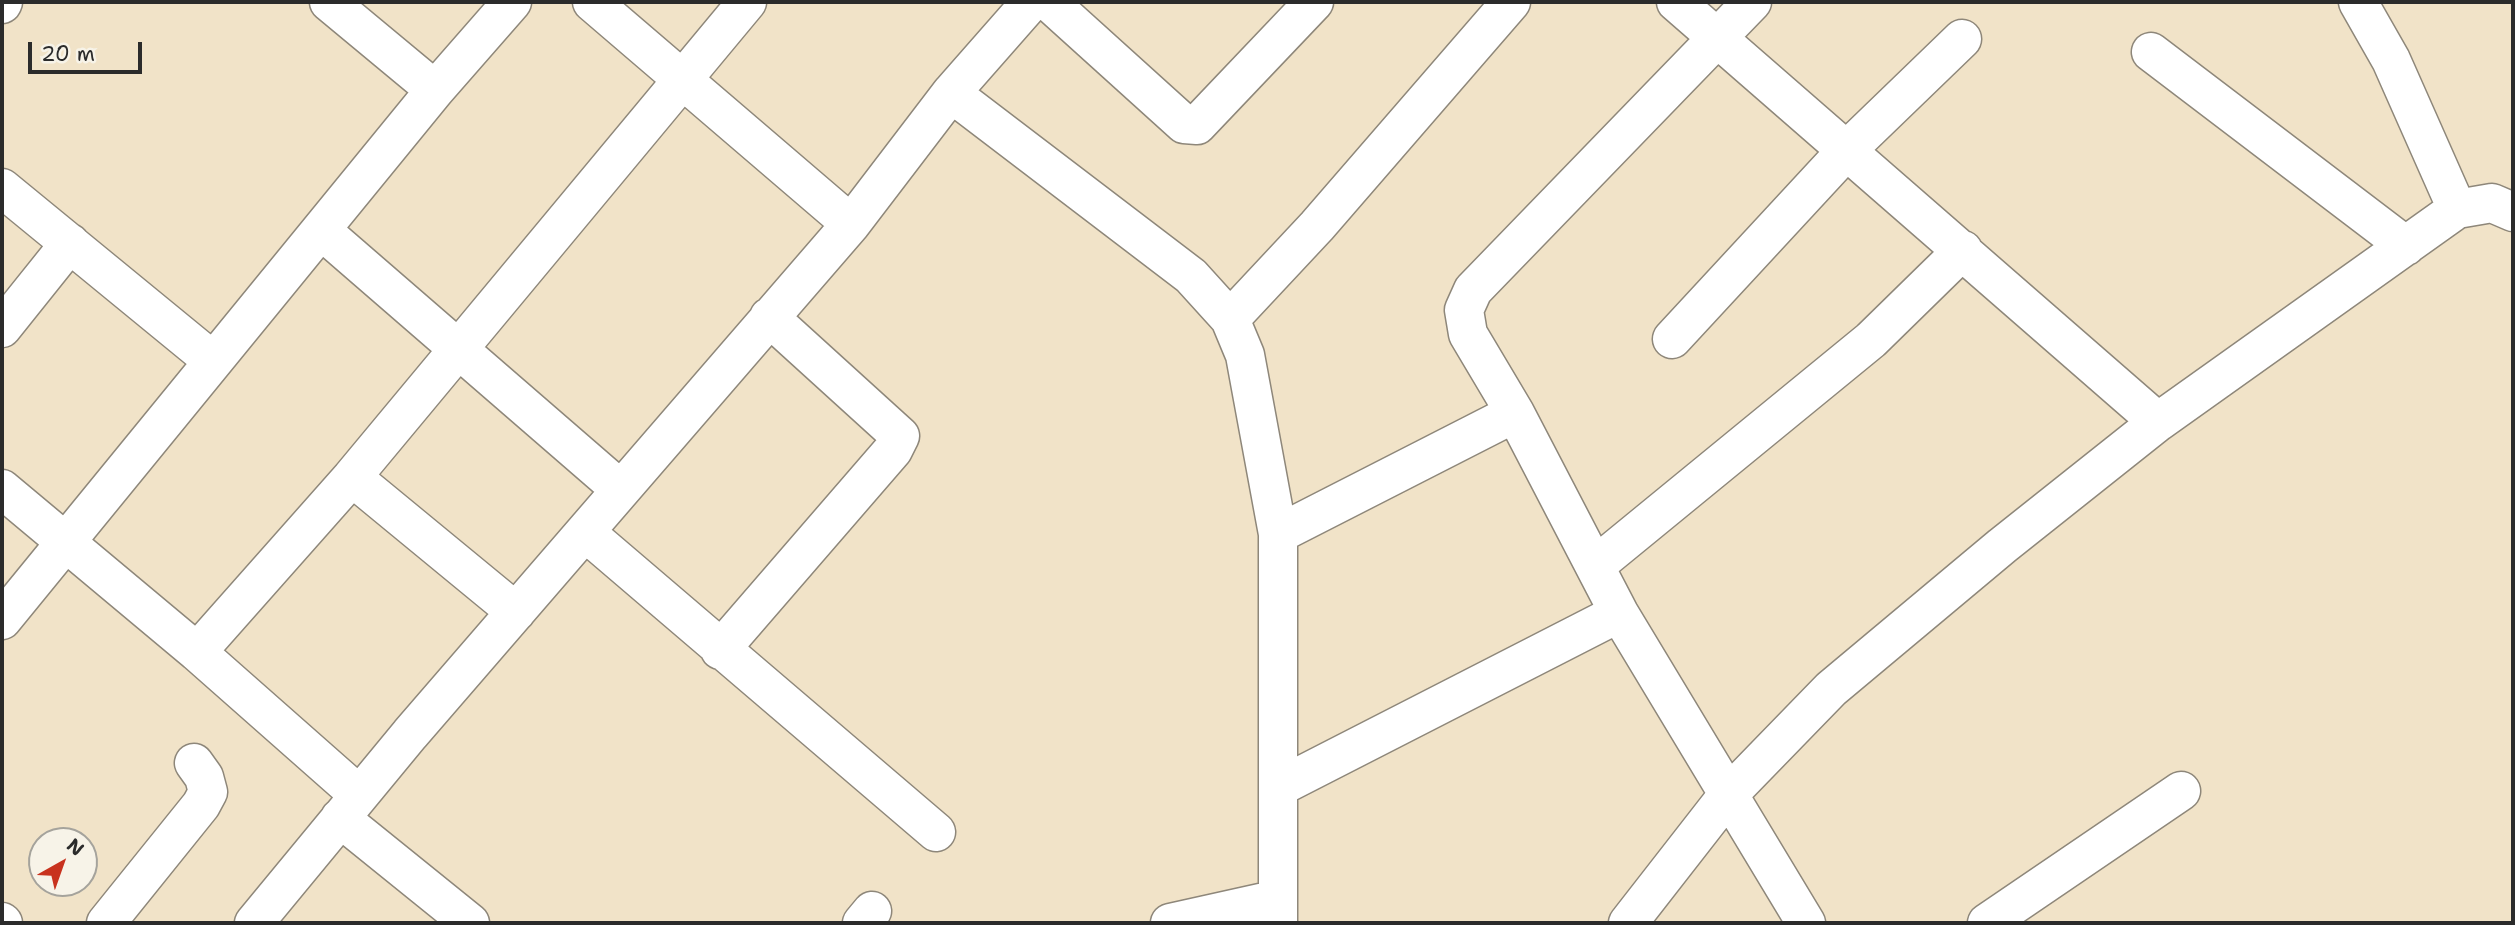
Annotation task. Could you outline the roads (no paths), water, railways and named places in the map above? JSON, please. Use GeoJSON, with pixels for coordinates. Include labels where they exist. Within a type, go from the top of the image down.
{"type":"FeatureCollection","features":[{"type":"Feature","properties":{"kind":"street"},"geometry":{"type":"LineString","coordinates":[[329,2],[435,90]]}},
{"type":"Feature","properties":{"kind":"street"},"geometry":{"type":"LineString","coordinates":[[2,620],[435,90],[512,2]]}},
{"type":"Feature","properties":{"kind":"street"},"geometry":{"type":"LineString","coordinates":[[592,2],[851,224]]}},
{"type":"Feature","properties":{"kind":"street"},"geometry":{"type":"LineString","coordinates":[[197,652],[352,477],[747,2]]}},
{"type":"Feature","properties":{"kind":"street"},"geometry":{"type":"LineString","coordinates":[[254,923],[349,807],[851,224],[951,93],[1031,2]]}},
{"type":"Feature","properties":{"kind":"street"},"geometry":{"type":"LineString","coordinates":[[1049,2],[1184,124],[1197,125],[1314,2]]}},
{"type":"Feature","properties":{"kind":"street"},"geometry":{"type":"LineString","coordinates":[[1230,319],[1317,226],[1511,2]]}},
{"type":"Feature","properties":{"kind":"street"},"geometry":{"type":"LineString","coordinates":[[1676,2],[2158,422]]}},
{"type":"Feature","properties":{"kind":"street"},"geometry":{"type":"LineString","coordinates":[[1752,2],[1473,290],[1464,310],[1468,334],[1515,413],[1619,613],[1806,923]]}},
{"type":"Feature","properties":{"kind":"street"},"geometry":{"type":"LineString","coordinates":[[1628,923],[1727,796],[1831,689],[2158,422],[2406,246],[2494,201],[2390,60],[2358,2]]}},
{"type":"Feature","properties":{"kind":"street"},"geometry":{"type":"LineString","coordinates":[[1672,339],[1846,151],[1962,39]]}},
{"type":"Feature","properties":{"kind":"street"},"geometry":{"type":"LineString","coordinates":[[2151,52],[2406,246]]}},
{"type":"Feature","properties":{"kind":"street"},"geometry":{"type":"LineString","coordinates":[[951,93],[1191,276],[1230,319],[1245,355],[1278,534],[1278,911],[1170,923]]}},
{"type":"Feature","properties":{"kind":"street"},"geometry":{"type":"LineString","coordinates":[[2,188],[213,361]]}},
{"type":"Feature","properties":{"kind":"street"},"geometry":{"type":"LineString","coordinates":[[321,230],[621,491]]}},
{"type":"Feature","properties":{"kind":"street"},"geometry":{"type":"LineString","coordinates":[[2,328],[70,243]]}},
{"type":"Feature","properties":{"kind":"street"},"geometry":{"type":"LineString","coordinates":[[1595,566],[1871,340],[1963,250]]}},
{"type":"Feature","properties":{"kind":"street"},"geometry":{"type":"LineString","coordinates":[[720,650],[893,450],[900,436],[769,317]]}},
{"type":"Feature","properties":{"kind":"street"},"geometry":{"type":"LineString","coordinates":[[1278,534],[1515,413]]}},
{"type":"Feature","properties":{"kind":"street"},"geometry":{"type":"LineString","coordinates":[[352,477],[516,612]]}},
{"type":"Feature","properties":{"kind":"street"},"geometry":{"type":"LineString","coordinates":[[2,489],[197,652],[349,807],[471,923]]}},
{"type":"Feature","properties":{"kind":"street"},"geometry":{"type":"LineString","coordinates":[[585,532],[936,832]]}},
{"type":"Feature","properties":{"kind":"street"},"geometry":{"type":"LineString","coordinates":[[1279,787],[1619,613]]}},
{"type":"Feature","properties":{"kind":"street"},"geometry":{"type":"LineString","coordinates":[[106,923],[201,805],[208,792],[204,777],[194,763]]}},
{"type":"Feature","properties":{"kind":"street"},"geometry":{"type":"LineString","coordinates":[[2008,917],[2181,791]]}}]}
